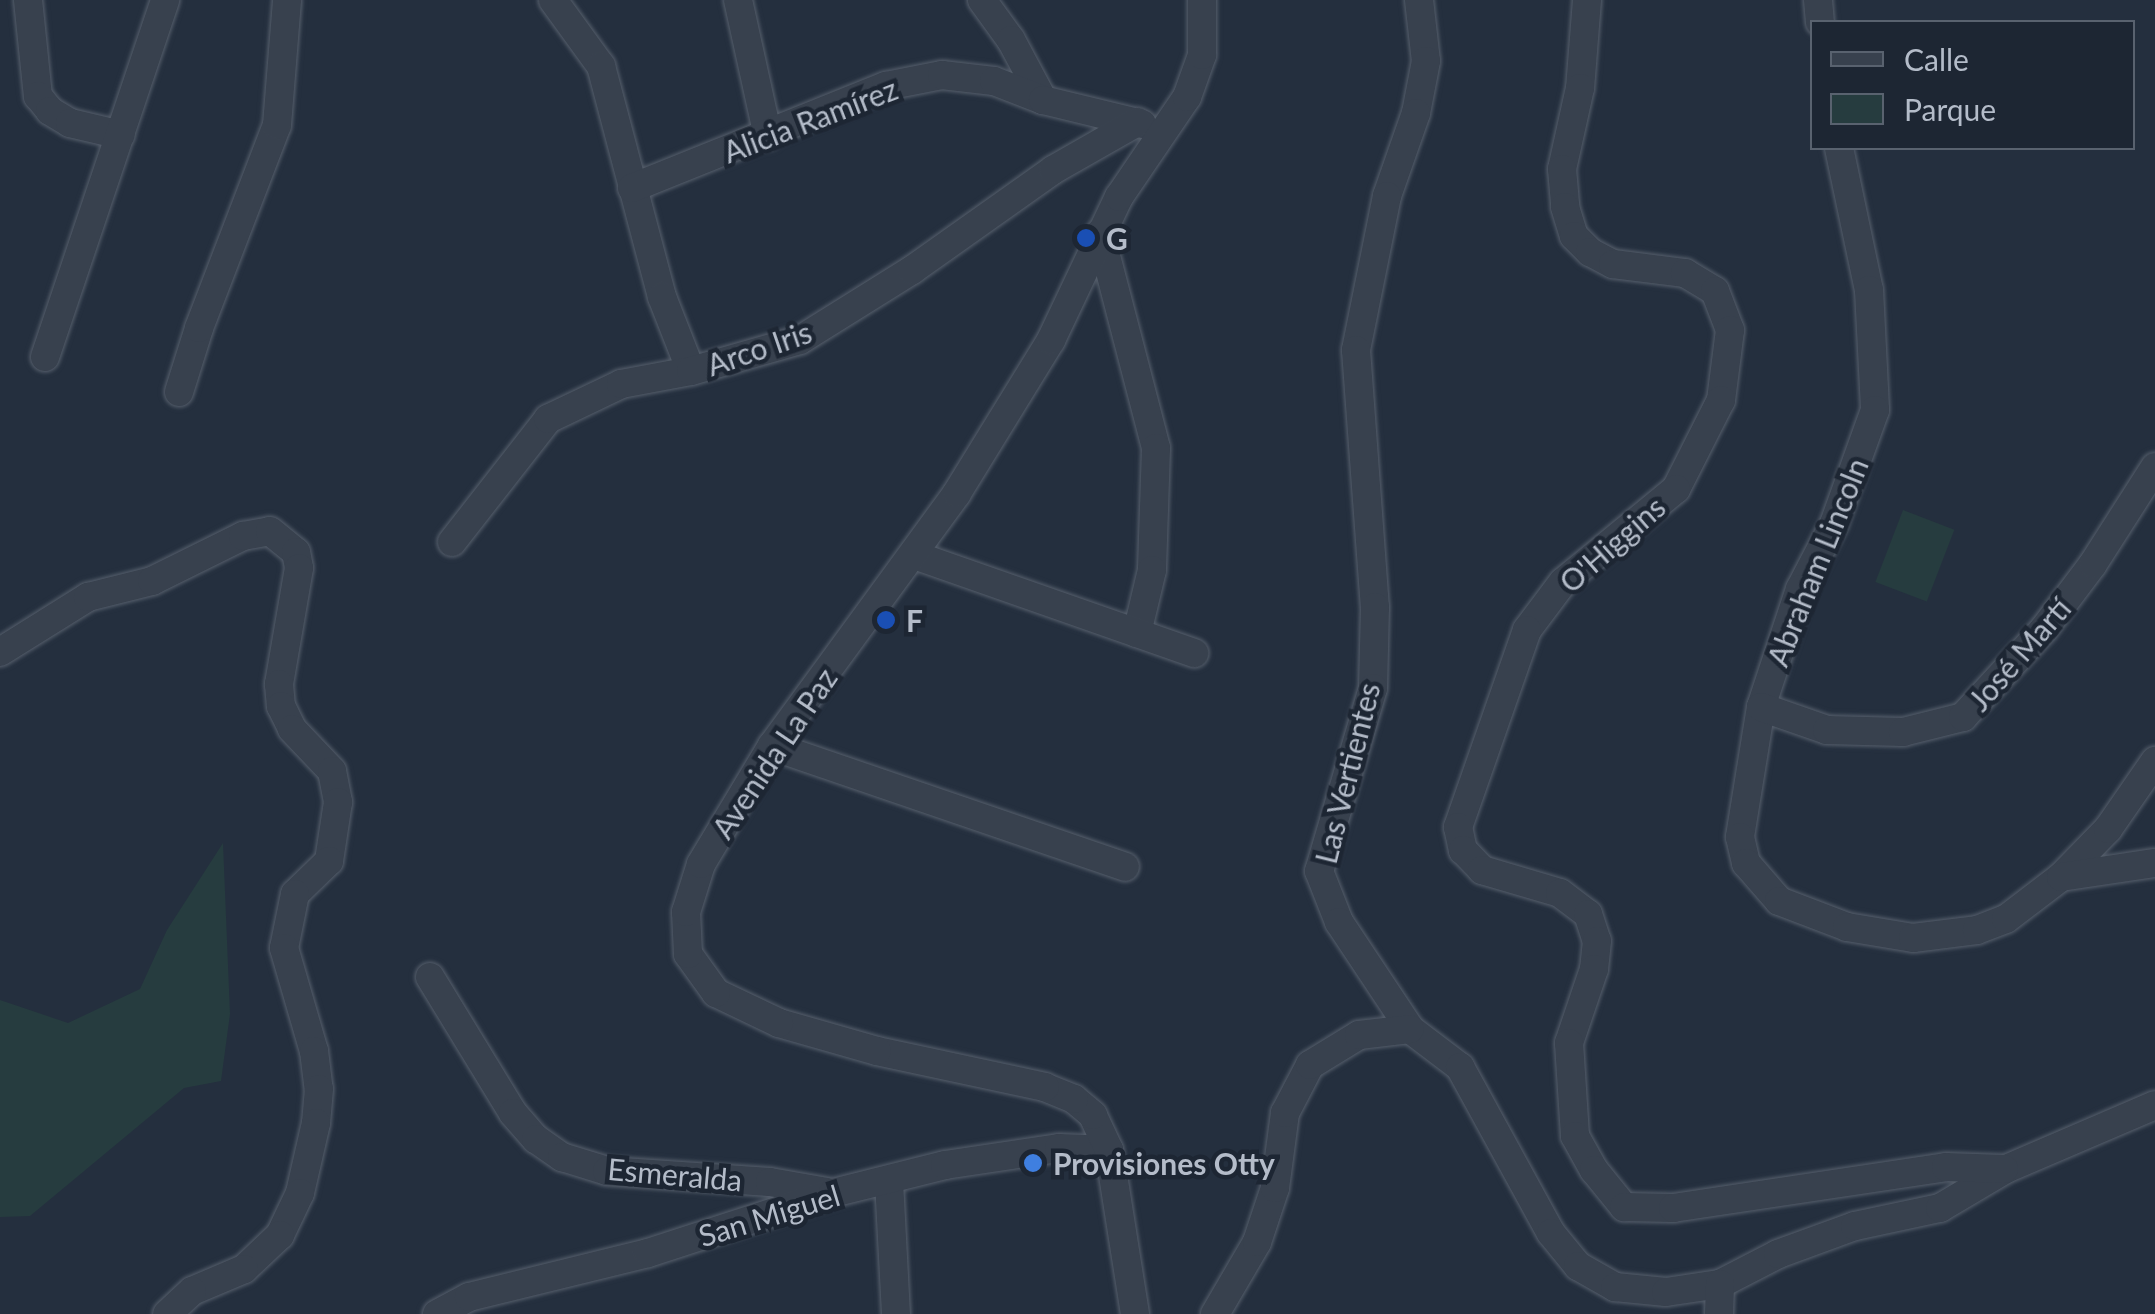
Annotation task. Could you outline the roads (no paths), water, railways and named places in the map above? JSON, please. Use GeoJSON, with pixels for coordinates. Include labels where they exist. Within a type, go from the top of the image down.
{"type":"FeatureCollection","features":[{"type":"Feature","properties":{"kind":"street"},"geometry":{"type":"LineString","coordinates":[[28,0],[38,96],[50,111],[70,123],[122,136]]}},
{"type":"Feature","properties":{"kind":"street"},"geometry":{"type":"LineString","coordinates":[[46,357],[165,0]]}},
{"type":"Feature","properties":{"kind":"street"},"geometry":{"type":"LineString","coordinates":[[179,392],[199,328],[277,126],[287,0]]}},
{"type":"Feature","properties":{"kind":"street"},"geometry":{"type":"LineString","coordinates":[[553,0],[601,66],[617,114],[632,188],[662,297],[692,371]]}},
{"type":"Feature","properties":{"kind":"street"},"geometry":{"type":"LineString","coordinates":[[738,0],[768,136]]}},
{"type":"Feature","properties":{"kind":"street"},"geometry":{"type":"LineString","coordinates":[[982,0],[1011,40],[1043,100]]}},
{"type":"Feature","properties":{"kind":"street","name":"Avenida La Paz"},"geometry":{"type":"LineString","coordinates":[[1135,1314],[1108,1150],[1093,1115],[1074,1099],[1045,1088],[877,1051],[779,1023],[716,993],[688,954],[686,912],[700,864],[772,746],[914,555],[1032,374],[1100,232],[1186,96],[1202,55],[1202,0]]}},
{"type":"Feature","properties":{"kind":"street","name":"Las Vertientes"},"geometry":{"type":"LineString","coordinates":[[1419,0],[1426,61],[1423,78],[1416,113],[1386,196],[1356,350],[1375,607],[1373,688],[1320,871],[1340,922],[1410,1029],[1460,1067],[1551,1233],[1578,1266],[1615,1286],[1666,1292],[1720,1284],[1778,1254],[1855,1226],[1940,1208],[2006,1170],[2155,1105]]}},
{"type":"Feature","properties":{"kind":"street","name":"O'Higgins"},"geometry":{"type":"LineString","coordinates":[[1586,0],[1580,88],[1562,168],[1565,207],[1574,236],[1590,252],[1612,264],[1685,274],[1715,291],[1730,330],[1721,400],[1676,489],[1563,582],[1527,630],[1458,827],[1463,850],[1482,870],[1560,893],[1588,914],[1597,940],[1594,969],[1569,1043],[1575,1136],[1594,1170],[1624,1207],[1673,1208],[1946,1167],[2006,1170]]}},
{"type":"Feature","properties":{"kind":"street","name":"Alicia Ramírez"},"geometry":{"type":"LineString","coordinates":[[632,188],[886,86],[942,74],[994,81],[1043,100],[1165,128]]}},
{"type":"Feature","properties":{"kind":"street","name":"Arco Iris"},"geometry":{"type":"LineString","coordinates":[[452,542],[548,418],[621,384],[692,371],[800,340],[912,270],[1053,170],[1137,122]]}},
{"type":"Feature","properties":{"kind":"street","name":"Abraham Lincoln"},"geometry":{"type":"LineString","coordinates":[[1839,150],[1869,290],[1876,410],[1834,524],[1800,589],[1761,708],[1740,837],[1746,863],[1779,901],[1847,928],[1913,938],[1945,936],[2006,918],[2061,877]]}},
{"type":"Feature","properties":{"kind":"street"},"geometry":{"type":"LineString","coordinates":[[1100,232],[1156,448],[1152,570],[1137,633]]}},
{"type":"Feature","properties":{"kind":"street","name":"José Martí"},"geometry":{"type":"LineString","coordinates":[[1761,708],[1827,730],[1903,732],[1964,717],[2044,629],[2094,564],[2155,467]]}},
{"type":"Feature","properties":{"kind":"street"},"geometry":{"type":"LineString","coordinates":[[0,652],[88,597],[152,581],[243,536],[270,531],[296,552],[299,568],[281,670],[281,706],[292,729],[332,772],[338,802],[329,861],[294,894],[284,948],[314,1051],[320,1090],[300,1193],[280,1235],[244,1269],[192,1292],[168,1314]]}},
{"type":"Feature","properties":{"kind":"street"},"geometry":{"type":"LineString","coordinates":[[914,555],[1194,653]]}},
{"type":"Feature","properties":{"kind":"street"},"geometry":{"type":"LineString","coordinates":[[772,746],[1125,867]]}},
{"type":"Feature","properties":{"kind":"street"},"geometry":{"type":"LineString","coordinates":[[2061,877],[2108,829],[2155,761]]}},
{"type":"Feature","properties":{"kind":"street"},"geometry":{"type":"LineString","coordinates":[[2061,877],[2155,863]]}},
{"type":"Feature","properties":{"kind":"street","name":"Esmeralda"},"geometry":{"type":"LineString","coordinates":[[430,978],[514,1113],[536,1139],[562,1157],[607,1171],[770,1182],[833,1194]]}},
{"type":"Feature","properties":{"kind":"street"},"geometry":{"type":"LineString","coordinates":[[1215,1314],[1257,1242],[1275,1188],[1284,1113],[1310,1066],[1359,1035],[1410,1029]]}},
{"type":"Feature","properties":{"kind":"street"},"geometry":{"type":"LineString","coordinates":[[2126,1118],[2155,1128]]}},
{"type":"Feature","properties":{"kind":"street","name":"San Miguel"},"geometry":{"type":"LineString","coordinates":[[437,1314],[469,1297],[648,1253],[833,1194],[945,1165],[1014,1154],[1108,1150]]}},
{"type":"Feature","properties":{"kind":"street"},"geometry":{"type":"LineString","coordinates":[[889,1182],[896,1314]]}},
{"type":"Feature","properties":{"kind":"street"},"geometry":{"type":"LineString","coordinates":[[1719,1314],[1720,1284]]}},
{"type":"Feature","properties":{"kind":"place","name":"G"},"geometry":{"type":"Point","coordinates":[1086,238]}},
{"type":"Feature","properties":{"kind":"place","name":"F"},"geometry":{"type":"Point","coordinates":[886,620]}},
{"type":"Feature","properties":{"kind":"place","name":"Provisiones Otty"},"geometry":{"type":"Point","coordinates":[1033,1163]}}]}
